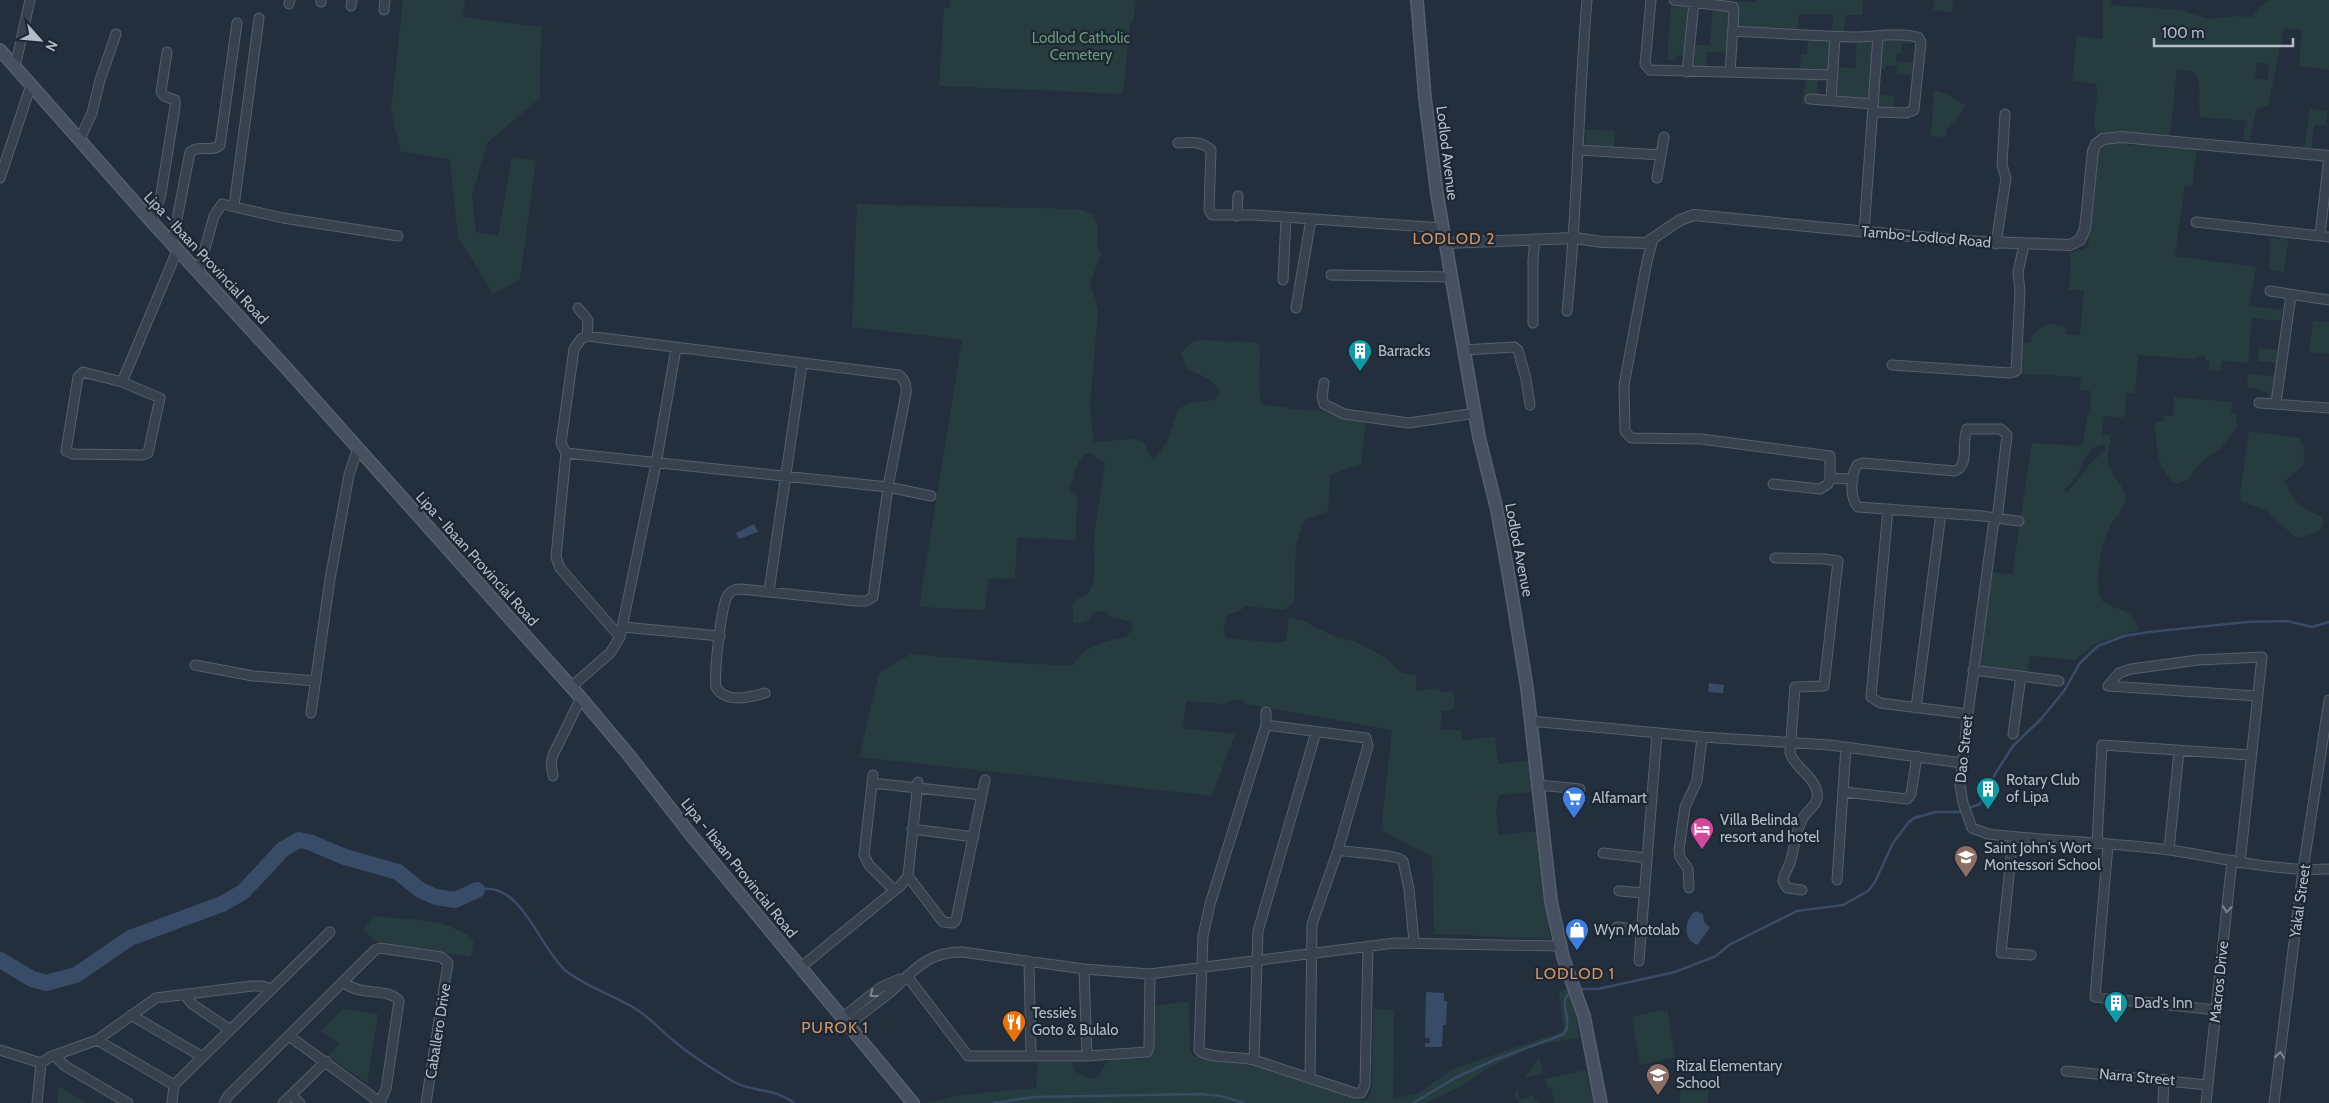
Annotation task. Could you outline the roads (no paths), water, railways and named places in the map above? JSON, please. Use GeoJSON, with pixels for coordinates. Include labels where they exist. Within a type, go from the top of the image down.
{"type":"FeatureCollection","features":[{"type":"Feature","properties":{"kind":"main road","name":"Lodlod Avenue"},"geometry":{"type":"LineString","coordinates":[[1417,0],[1425,98],[1443,228],[1479,436],[1497,510],[1510,583],[1530,721],[1552,901],[1560,946],[1586,1024],[1601,1103]]}},
{"type":"Feature","properties":{"kind":"main road","name":"Lipa - Ibaan Provincial Road"},"geometry":{"type":"LineString","coordinates":[[0,50],[175,248],[358,448],[581,698],[913,1103]]}},
{"type":"Feature","properties":{"kind":"street"},"geometry":{"type":"LineString","coordinates":[[15,67],[30,0]]}},
{"type":"Feature","properties":{"kind":"street"},"geometry":{"type":"LineString","coordinates":[[384,10],[385,0]]}},
{"type":"Feature","properties":{"kind":"street"},"geometry":{"type":"LineString","coordinates":[[1567,311],[1575,238],[1580,82],[1587,0]]}},
{"type":"Feature","properties":{"kind":"street"},"geometry":{"type":"LineString","coordinates":[[1651,0],[1646,68],[1652,71],[1833,75]]}},
{"type":"Feature","properties":{"kind":"street"},"geometry":{"type":"LineString","coordinates":[[1674,0],[1729,4],[1733,7],[1730,72]]}},
{"type":"Feature","properties":{"kind":"street"},"geometry":{"type":"LineString","coordinates":[[1687,72],[1694,2]]}},
{"type":"Feature","properties":{"kind":"street"},"geometry":{"type":"LineString","coordinates":[[234,206],[259,18]]}},
{"type":"Feature","properties":{"kind":"street"},"geometry":{"type":"LineString","coordinates":[[122,382],[175,248],[190,152],[196,148],[214,149],[220,144],[237,23]]}},
{"type":"Feature","properties":{"kind":"street"},"geometry":{"type":"LineString","coordinates":[[1733,31],[1835,37],[1889,34],[1916,36],[1921,42],[1914,110],[1906,113],[1831,100],[1810,99]]}},
{"type":"Feature","properties":{"kind":"street"},"geometry":{"type":"LineString","coordinates":[[80,139],[92,113],[100,80],[116,34]]}},
{"type":"Feature","properties":{"kind":"street"},"geometry":{"type":"LineString","coordinates":[[1864,232],[1878,36]]}},
{"type":"Feature","properties":{"kind":"street"},"geometry":{"type":"LineString","coordinates":[[1831,100],[1835,37]]}},
{"type":"Feature","properties":{"kind":"street"},"geometry":{"type":"LineString","coordinates":[[152,222],[161,194],[175,107],[174,100],[164,96],[161,92],[167,52]]}},
{"type":"Feature","properties":{"kind":"street"},"geometry":{"type":"LineString","coordinates":[[0,178],[31,85]]}},
{"type":"Feature","properties":{"kind":"street"},"geometry":{"type":"LineString","coordinates":[[1996,244],[2006,178],[2002,165],[2006,114]]}},
{"type":"Feature","properties":{"kind":"street"},"geometry":{"type":"LineString","coordinates":[[1657,178],[1664,137]]}},
{"type":"Feature","properties":{"kind":"street","name":"Tambo-Lodlod Road"},"geometry":{"type":"LineString","coordinates":[[1446,243],[1575,238],[1617,243],[1646,242],[1680,220],[1694,215],[1996,244],[2070,245],[2081,239],[2086,227],[2094,142],[2121,137],[2329,156]]}},
{"type":"Feature","properties":{"kind":"street"},"geometry":{"type":"LineString","coordinates":[[1178,143],[1192,142],[1206,146],[1211,150],[1208,210],[1214,216],[1286,218],[1443,228]]}},
{"type":"Feature","properties":{"kind":"street"},"geometry":{"type":"LineString","coordinates":[[1578,150],[1660,155]]}},
{"type":"Feature","properties":{"kind":"street"},"geometry":{"type":"LineString","coordinates":[[2196,222],[2324,236],[2329,156]]}},
{"type":"Feature","properties":{"kind":"street"},"geometry":{"type":"LineString","coordinates":[[1237,216],[1238,196]]}},
{"type":"Feature","properties":{"kind":"street"},"geometry":{"type":"LineString","coordinates":[[198,273],[218,207],[227,204],[283,218],[398,236]]}},
{"type":"Feature","properties":{"kind":"street"},"geometry":{"type":"LineString","coordinates":[[1283,280],[1286,218]]}},
{"type":"Feature","properties":{"kind":"street"},"geometry":{"type":"LineString","coordinates":[[1296,308],[1310,220]]}},
{"type":"Feature","properties":{"kind":"street"},"geometry":{"type":"LineString","coordinates":[[1533,323],[1535,239]]}},
{"type":"Feature","properties":{"kind":"street"},"geometry":{"type":"LineString","coordinates":[[1653,239],[1646,261],[1624,385],[1624,432],[1631,438],[1701,439],[1830,456],[1829,483],[1821,488],[1772,484]]}},
{"type":"Feature","properties":{"kind":"street"},"geometry":{"type":"LineString","coordinates":[[1892,365],[2010,373],[2016,371],[2020,320],[2018,272],[2024,245]]}},
{"type":"Feature","properties":{"kind":"street"},"geometry":{"type":"LineString","coordinates":[[1331,275],[1451,277]]}},
{"type":"Feature","properties":{"kind":"street"},"geometry":{"type":"LineString","coordinates":[[2270,291],[2329,300]]}},
{"type":"Feature","properties":{"kind":"street"},"geometry":{"type":"LineString","coordinates":[[2276,404],[2291,295]]}},
{"type":"Feature","properties":{"kind":"street"},"geometry":{"type":"LineString","coordinates":[[578,308],[588,320],[587,336]]}},
{"type":"Feature","properties":{"kind":"street"},"geometry":{"type":"LineString","coordinates":[[620,637],[560,568],[557,561],[556,548],[566,453],[561,442],[574,349],[581,339],[587,336],[894,374],[903,378],[906,393],[888,487],[873,597],[866,601],[856,601],[736,589],[729,593],[724,602],[715,682],[718,690],[725,696],[740,698],[764,693]]}},
{"type":"Feature","properties":{"kind":"street"},"geometry":{"type":"LineString","coordinates":[[1463,350],[1514,347],[1518,350],[1526,379],[1530,405]]}},
{"type":"Feature","properties":{"kind":"street"},"geometry":{"type":"LineString","coordinates":[[571,687],[605,658],[620,637],[656,464],[676,348]]}},
{"type":"Feature","properties":{"kind":"street"},"geometry":{"type":"LineString","coordinates":[[769,591],[802,364]]}},
{"type":"Feature","properties":{"kind":"street"},"geometry":{"type":"LineString","coordinates":[[86,372],[122,382],[158,395],[160,398],[150,451],[143,455],[68,453],[65,447],[80,374],[86,372]]}},
{"type":"Feature","properties":{"kind":"street"},"geometry":{"type":"LineString","coordinates":[[1324,383],[1322,397],[1324,404],[1344,414],[1420,423],[1476,414]]}},
{"type":"Feature","properties":{"kind":"street"},"geometry":{"type":"LineString","coordinates":[[2259,403],[2329,408],[2329,404]]}},
{"type":"Feature","properties":{"kind":"street","name":"Dao Street"},"geometry":{"type":"LineString","coordinates":[[1853,479],[1855,468],[1863,464],[1958,470],[1963,463],[1967,429],[2001,429],[2008,437],[1996,519],[1993,527],[1962,763],[1960,792],[1968,821],[1972,828],[1978,832],[2013,837],[2169,850],[2236,862],[2303,870],[2329,869]]}},
{"type":"Feature","properties":{"kind":"street"},"geometry":{"type":"LineString","coordinates":[[311,713],[330,579],[349,475],[358,448]]}},
{"type":"Feature","properties":{"kind":"street"},"geometry":{"type":"LineString","coordinates":[[566,453],[888,487],[931,496]]}},
{"type":"Feature","properties":{"kind":"street"},"geometry":{"type":"LineString","coordinates":[[1830,478],[1853,479],[1853,498],[1856,507],[1983,516],[2019,521]]}},
{"type":"Feature","properties":{"kind":"street"},"geometry":{"type":"LineString","coordinates":[[1888,509],[1871,697],[1880,703],[1968,714]]}},
{"type":"Feature","properties":{"kind":"street"},"geometry":{"type":"LineString","coordinates":[[1916,708],[1941,513]]}},
{"type":"Feature","properties":{"kind":"street"},"geometry":{"type":"LineString","coordinates":[[1775,558],[1838,561],[1824,686],[1795,688],[1790,743],[1792,759],[1814,784],[1817,793],[1815,804],[1800,824],[1793,842],[1791,860],[1783,878],[1784,886],[1802,890]]}},
{"type":"Feature","properties":{"kind":"street"},"geometry":{"type":"LineString","coordinates":[[623,627],[720,636]]}},
{"type":"Feature","properties":{"kind":"street","name":"Macros Drive"},"geometry":{"type":"LineString","coordinates":[[2206,1103],[2216,1010],[2250,755],[2262,657],[2198,660],[2132,669],[2119,673],[2108,686],[2257,696]]}},
{"type":"Feature","properties":{"kind":"street"},"geometry":{"type":"LineString","coordinates":[[195,665],[253,676],[316,681]]}},
{"type":"Feature","properties":{"kind":"street"},"geometry":{"type":"LineString","coordinates":[[1973,670],[2059,680]]}},
{"type":"Feature","properties":{"kind":"street"},"geometry":{"type":"LineString","coordinates":[[2013,734],[2021,676]]}},
{"type":"Feature","properties":{"kind":"street"},"geometry":{"type":"LineString","coordinates":[[553,776],[551,763],[581,698]]}},
{"type":"Feature","properties":{"kind":"street","name":"Yakal Street"},"geometry":{"type":"LineString","coordinates":[[2274,1103],[2303,870],[2329,700]]}},
{"type":"Feature","properties":{"kind":"street"},"geometry":{"type":"LineString","coordinates":[[1266,712],[1266,724],[1210,904],[1203,936],[1199,1050],[1206,1055],[1240,1056],[1358,1094],[1364,1089],[1368,946]]}},
{"type":"Feature","properties":{"kind":"street"},"geometry":{"type":"LineString","coordinates":[[1530,721],[1702,737],[1846,747],[1962,763]]}},
{"type":"Feature","properties":{"kind":"street"},"geometry":{"type":"LineString","coordinates":[[1266,724],[1366,738],[1368,746],[1338,850],[1312,924],[1310,954],[1312,990],[1310,1078]]}},
{"type":"Feature","properties":{"kind":"street"},"geometry":{"type":"LineString","coordinates":[[1254,1060],[1258,931],[1316,732]]}},
{"type":"Feature","properties":{"kind":"street"},"geometry":{"type":"LineString","coordinates":[[1639,961],[1657,733]]}},
{"type":"Feature","properties":{"kind":"street"},"geometry":{"type":"LineString","coordinates":[[1689,888],[1688,868],[1680,857],[1679,850],[1685,807],[1695,787],[1698,775],[1702,737]]}},
{"type":"Feature","properties":{"kind":"street"},"geometry":{"type":"LineString","coordinates":[[2097,844],[2102,745],[2250,755]]}},
{"type":"Feature","properties":{"kind":"street"},"geometry":{"type":"LineString","coordinates":[[1837,880],[1846,747]]}},
{"type":"Feature","properties":{"kind":"street"},"geometry":{"type":"LineString","coordinates":[[2169,850],[2179,751]]}},
{"type":"Feature","properties":{"kind":"street"},"geometry":{"type":"LineString","coordinates":[[1844,792],[1907,799],[1911,794],[1917,756]]}},
{"type":"Feature","properties":{"kind":"street"},"geometry":{"type":"LineString","coordinates":[[894,890],[869,865],[864,855],[872,779],[918,784],[982,795]]}},
{"type":"Feature","properties":{"kind":"street"},"geometry":{"type":"LineString","coordinates":[[908,876],[943,922],[953,923],[956,920],[985,780]]}},
{"type":"Feature","properties":{"kind":"street"},"geometry":{"type":"LineString","coordinates":[[801,967],[894,890],[908,876],[918,784]]}},
{"type":"Feature","properties":{"kind":"street"},"geometry":{"type":"LineString","coordinates":[[1538,785],[1580,788]]}},
{"type":"Feature","properties":{"kind":"street"},"geometry":{"type":"LineString","coordinates":[[912,829],[974,837]]}},
{"type":"Feature","properties":{"kind":"street"},"geometry":{"type":"LineString","coordinates":[[2013,837],[2001,953],[2031,954]]}},
{"type":"Feature","properties":{"kind":"street"},"geometry":{"type":"LineString","coordinates":[[2108,845],[2095,997],[2216,1010]]}},
{"type":"Feature","properties":{"kind":"street"},"geometry":{"type":"LineString","coordinates":[[1338,850],[1354,854],[1397,856],[1403,861],[1409,889],[1414,942]]}},
{"type":"Feature","properties":{"kind":"street"},"geometry":{"type":"LineString","coordinates":[[1603,853],[1647,858]]}},
{"type":"Feature","properties":{"kind":"street"},"geometry":{"type":"LineString","coordinates":[[1619,891],[1645,893]]}},
{"type":"Feature","properties":{"kind":"street"},"geometry":{"type":"LineString","coordinates":[[1618,927],[1642,929]]}},
{"type":"Feature","properties":{"kind":"street"},"geometry":{"type":"LineString","coordinates":[[172,1103],[174,1085],[201,1056],[330,932]]}},
{"type":"Feature","properties":{"kind":"street"},"geometry":{"type":"LineString","coordinates":[[846,1020],[882,987],[907,976],[925,960],[948,952],[962,952],[1084,969],[1150,974],[1368,946],[1414,942],[1560,946]]}},
{"type":"Feature","properties":{"kind":"street","name":"Caballero Drive"},"geometry":{"type":"LineString","coordinates":[[344,982],[378,949],[441,957],[447,960],[448,966],[426,1103]]}},
{"type":"Feature","properties":{"kind":"street"},"geometry":{"type":"LineString","coordinates":[[1029,961],[1031,1056]]}},
{"type":"Feature","properties":{"kind":"street"},"geometry":{"type":"LineString","coordinates":[[1084,969],[1087,1056]]}},
{"type":"Feature","properties":{"kind":"street"},"geometry":{"type":"LineString","coordinates":[[907,976],[968,1056],[1087,1056],[1147,1052],[1149,1047],[1150,974]]}},
{"type":"Feature","properties":{"kind":"street"},"geometry":{"type":"LineString","coordinates":[[224,1103],[228,1096],[289,1036],[344,982],[355,990],[392,995],[399,1001],[386,1089],[381,1102],[289,1036]]}},
{"type":"Feature","properties":{"kind":"street"},"geometry":{"type":"LineString","coordinates":[[0,1050],[41,1063],[54,1055],[97,1040],[156,998],[252,986],[265,986],[271,989]]}},
{"type":"Feature","properties":{"kind":"street"},"geometry":{"type":"LineString","coordinates":[[184,995],[192,1004],[229,1030]]}},
{"type":"Feature","properties":{"kind":"street"},"geometry":{"type":"LineString","coordinates":[[131,1015],[201,1056]]}},
{"type":"Feature","properties":{"kind":"street"},"geometry":{"type":"LineString","coordinates":[[97,1040],[174,1085]]}},
{"type":"Feature","properties":{"kind":"street"},"geometry":{"type":"LineString","coordinates":[[54,1055],[64,1066],[128,1103]]}},
{"type":"Feature","properties":{"kind":"street"},"geometry":{"type":"LineString","coordinates":[[283,1103],[326,1061]]}},
{"type":"Feature","properties":{"kind":"street"},"geometry":{"type":"LineString","coordinates":[[37,1103],[41,1063]]}},
{"type":"Feature","properties":{"kind":"street","name":"Narra Street"},"geometry":{"type":"LineString","coordinates":[[2066,1071],[2208,1084]]}},
{"type":"Feature","properties":{"kind":"street"},"geometry":{"type":"LineString","coordinates":[[2163,1103],[2164,1079]]}},
{"type":"Feature","properties":{"kind":"street"},"geometry":{"type":"LineString","coordinates":[[291,1095],[300,1103]]}},
{"type":"Feature","properties":{"kind":"water"},"geometry":{"type":"Polygon","coordinates":[[[754,524],[758,532],[739,539],[736,533],[754,524]]]}},
{"type":"Feature","properties":{"kind":"water"},"geometry":{"type":"Polygon","coordinates":[[[1709,683],[1724,685],[1723,693],[1708,692],[1709,683]]]}},
{"type":"Feature","properties":{"kind":"water"},"geometry":{"type":"Polygon","coordinates":[[[1696,911],[1703,914],[1704,922],[1710,928],[1697,945],[1689,938],[1686,929],[1689,919],[1696,911]]]}},
{"type":"Feature","properties":{"kind":"water"},"geometry":{"type":"Polygon","coordinates":[[[1426,992],[1444,993],[1444,1001],[1447,1001],[1446,1025],[1443,1025],[1442,1047],[1425,1047],[1425,1043],[1430,1043],[1430,1038],[1425,1038],[1426,992]]]}},
{"type":"Feature","properties":{"kind":"waterway"},"geometry":{"type":"LineString","coordinates":[[1579,989],[1598,989],[1675,972],[1716,956],[1729,945],[1797,911],[1843,905],[1868,891],[1875,882],[1893,843],[1914,818],[1936,812],[1958,812],[1980,804],[1995,774],[2013,746],[2041,719],[2064,691],[2080,663],[2098,646],[2124,636],[2149,632],[2247,622],[2287,621],[2312,627],[2329,622]]}},
{"type":"Feature","properties":{"kind":"waterway"},"geometry":{"type":"LineString","coordinates":[[0,960],[32,979],[46,983],[76,975],[130,938],[222,904],[243,892],[283,849],[299,840],[309,842],[345,857],[398,872],[420,890],[436,897],[455,900],[477,890]]}},
{"type":"Feature","properties":{"kind":"waterway"},"geometry":{"type":"LineString","coordinates":[[477,890],[492,889],[506,894],[528,917],[556,960],[574,977],[636,1009],[688,1052],[734,1082],[749,1088],[771,1092],[794,1103]]}},
{"type":"Feature","properties":{"kind":"waterway"},"geometry":{"type":"LineString","coordinates":[[1413,1103],[1455,1078],[1494,1060],[1562,1035],[1566,1030],[1567,1024],[1565,1001],[1572,992]]}},
{"type":"Feature","properties":{"kind":"waterway"},"geometry":{"type":"LineString","coordinates":[[994,1103],[1035,1097],[1200,1094],[1220,1096],[1244,1103]]}},
{"type":"Feature","properties":{"kind":"place","name":"Barracks"},"geometry":{"type":"Point","coordinates":[1360,372]}},
{"type":"Feature","properties":{"kind":"place","name":"Rotary Club of Lipa"},"geometry":{"type":"Point","coordinates":[1988,810]}},
{"type":"Feature","properties":{"kind":"place","name":"Alfamart"},"geometry":{"type":"Point","coordinates":[1574,819]}},
{"type":"Feature","properties":{"kind":"place","name":"Villa Belinda resort and hotel"},"geometry":{"type":"Point","coordinates":[1702,850]}},
{"type":"Feature","properties":{"kind":"place","name":"Saint John's Wort Montessori School"},"geometry":{"type":"Point","coordinates":[1966,878]}},
{"type":"Feature","properties":{"kind":"place","name":"Wyn Motolab"},"geometry":{"type":"Point","coordinates":[1577,951]}},
{"type":"Feature","properties":{"kind":"place","name":"Dad's Inn"},"geometry":{"type":"Point","coordinates":[2116,1024]}},
{"type":"Feature","properties":{"kind":"place","name":"Tessie’s Goto & Bulalo"},"geometry":{"type":"Point","coordinates":[1014,1043]}},
{"type":"Feature","properties":{"kind":"place","name":"Rizal Elementary School"},"geometry":{"type":"Point","coordinates":[1658,1096]}},
{"type":"Feature","properties":{"kind":"district","name":"LODLOD 2"},"geometry":{"type":"Point","coordinates":[1454,238]}},
{"type":"Feature","properties":{"kind":"district","name":"LODLOD 1"},"geometry":{"type":"Point","coordinates":[1575,973]}},
{"type":"Feature","properties":{"kind":"district","name":"PUROK 1"},"geometry":{"type":"Point","coordinates":[835,1027]}},
{"type":"Feature","properties":{"kind":"park label","name":"Lodlod Catholic Cemetery"},"geometry":{"type":"Point","coordinates":[1081,46]}}]}
